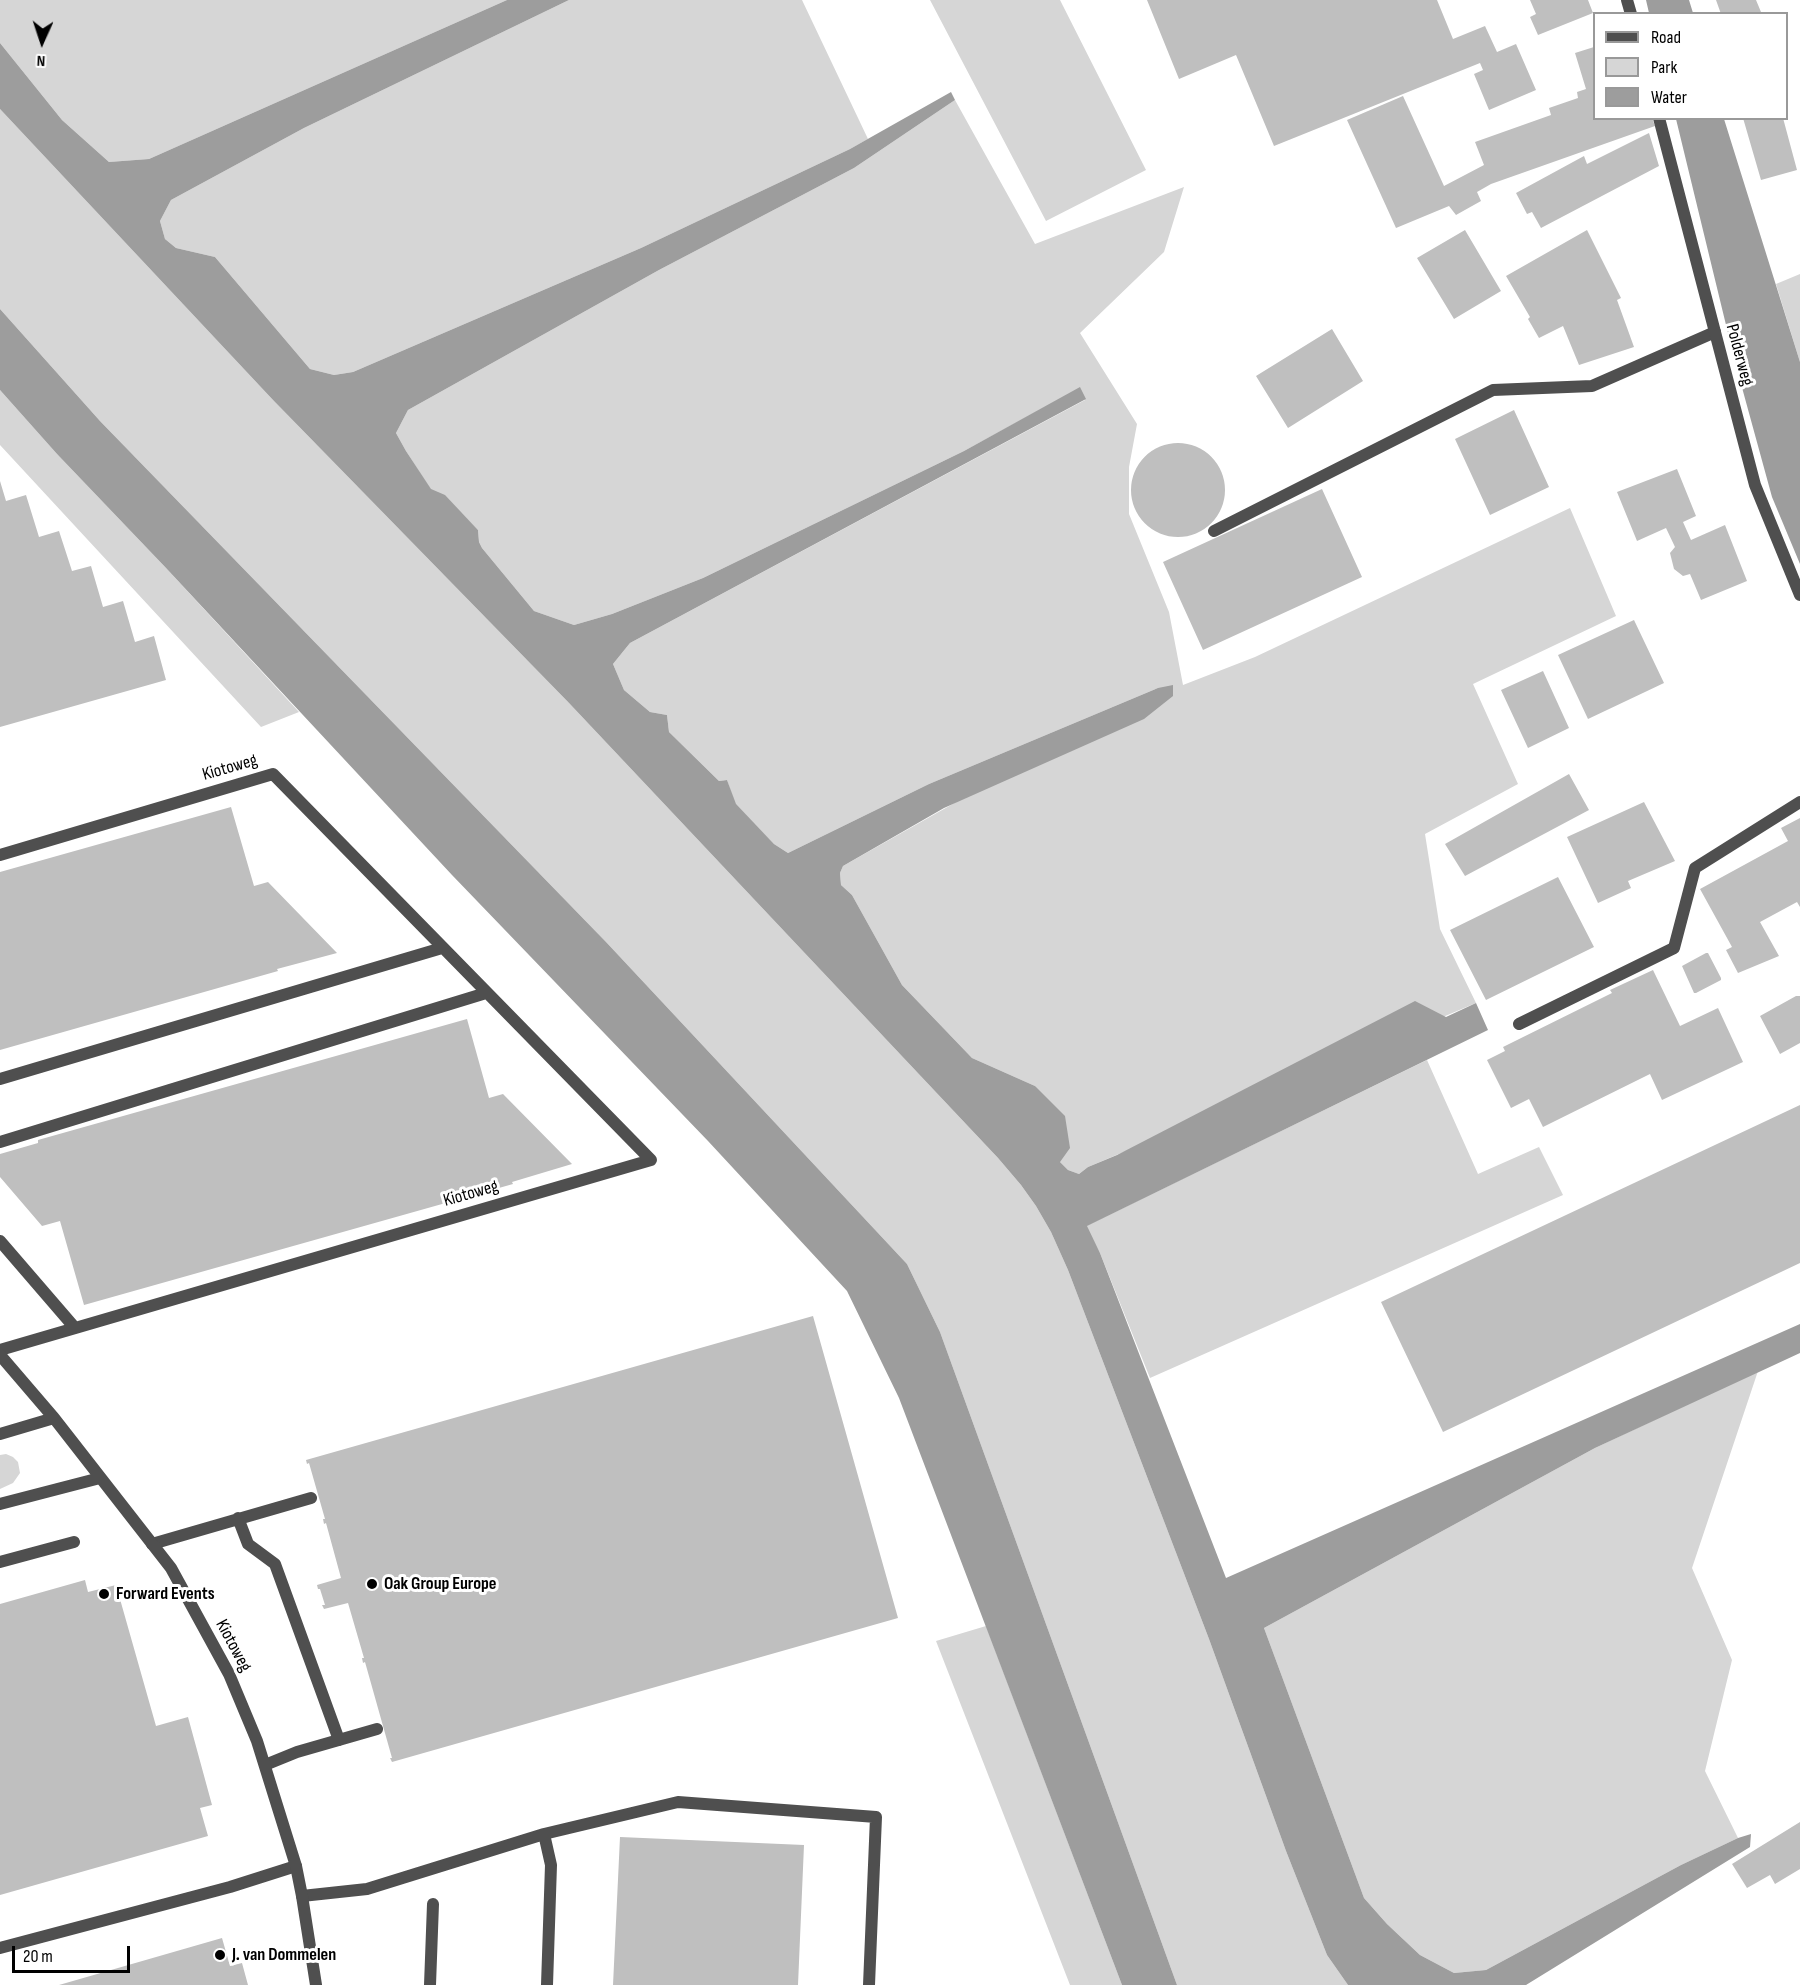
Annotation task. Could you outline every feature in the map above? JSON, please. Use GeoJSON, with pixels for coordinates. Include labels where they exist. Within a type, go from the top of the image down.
{"type":"FeatureCollection","features":[{"type":"Feature","properties":{"kind":"street","name":"Polderweg"},"geometry":{"type":"LineString","coordinates":[[1660,120],[1755,484],[1800,595]]}},
{"type":"Feature","properties":{"kind":"street"},"geometry":{"type":"LineString","coordinates":[[1214,531],[1493,390],[1592,386],[1714,332]]}},
{"type":"Feature","properties":{"kind":"street","name":"Kiotoweg"},"geometry":{"type":"LineString","coordinates":[[0,855],[273,774],[651,1160],[0,1350]]}},
{"type":"Feature","properties":{"kind":"street"},"geometry":{"type":"LineString","coordinates":[[1519,1024],[1674,948],[1695,868],[1800,802]]}},
{"type":"Feature","properties":{"kind":"street"},"geometry":{"type":"LineString","coordinates":[[0,1078],[442,948]]}},
{"type":"Feature","properties":{"kind":"street"},"geometry":{"type":"LineString","coordinates":[[0,1142],[486,993]]}},
{"type":"Feature","properties":{"kind":"street"},"geometry":{"type":"LineString","coordinates":[[0,1241],[75,1328]]}},
{"type":"Feature","properties":{"kind":"street","name":"Kiotoweg"},"geometry":{"type":"LineString","coordinates":[[0,1355],[54,1418],[171,1568],[229,1674],[257,1742],[296,1866],[316,1985]]}},
{"type":"Feature","properties":{"kind":"street"},"geometry":{"type":"LineString","coordinates":[[0,1434],[54,1418]]}},
{"type":"Feature","properties":{"kind":"street"},"geometry":{"type":"LineString","coordinates":[[0,1504],[100,1478]]}},
{"type":"Feature","properties":{"kind":"street"},"geometry":{"type":"LineString","coordinates":[[152,1544],[311,1498]]}},
{"type":"Feature","properties":{"kind":"street"},"geometry":{"type":"LineString","coordinates":[[238,1518],[249,1544],[275,1564],[339,1740]]}},
{"type":"Feature","properties":{"kind":"street"},"geometry":{"type":"LineString","coordinates":[[0,1562],[75,1542]]}},
{"type":"Feature","properties":{"kind":"street"},"geometry":{"type":"LineString","coordinates":[[265,1765],[297,1752],[377,1729]]}},
{"type":"Feature","properties":{"kind":"street"},"geometry":{"type":"LineString","coordinates":[[302,1896],[367,1889],[544,1834],[678,1802],[876,1817],[869,1985]]}},
{"type":"Feature","properties":{"kind":"street"},"geometry":{"type":"LineString","coordinates":[[544,1834],[551,1865],[547,1985]]}},
{"type":"Feature","properties":{"kind":"street"},"geometry":{"type":"LineString","coordinates":[[0,1948],[230,1887],[296,1866]]}},
{"type":"Feature","properties":{"kind":"street"},"geometry":{"type":"LineString","coordinates":[[430,1985],[433,1904]]}},
{"type":"Feature","properties":{"kind":"green space"},"geometry":{"type":"Polygon","coordinates":[[[0,0],[507,0],[149,159],[109,162],[62,120],[0,43],[0,0]]]}},
{"type":"Feature","properties":{"kind":"green space"},"geometry":{"type":"Polygon","coordinates":[[[569,0],[802,0],[868,139],[641,248],[353,372],[334,375],[310,369],[215,257],[176,248],[165,239],[160,221],[171,200],[304,128],[569,0]]]}},
{"type":"Feature","properties":{"kind":"green space"},"geometry":{"type":"Polygon","coordinates":[[[930,0],[1060,0],[1146,170],[1046,221],[930,0]]]}},
{"type":"Feature","properties":{"kind":"green space"},"geometry":{"type":"Polygon","coordinates":[[[955,100],[1035,244],[1184,187],[1164,252],[1080,333],[1137,424],[1129,467],[1129,514],[1169,612],[1183,685],[1255,657],[1570,508],[1616,616],[1473,684],[1518,784],[1425,834],[1440,929],[1476,1003],[1088,1167],[1079,1174],[1068,1170],[1060,1162],[1035,1086],[972,1058],[902,985],[852,895],[841,885],[840,873],[843,866],[1158,688],[929,784],[788,853],[774,844],[735,804],[727,780],[719,781],[669,732],[667,715],[650,712],[624,690],[613,664],[630,643],[1085,400],[1080,388],[964,451],[703,578],[612,614],[574,625],[534,611],[482,548],[478,530],[445,496],[431,490],[396,433],[408,410],[659,270],[854,168],[955,100]]]}},
{"type":"Feature","properties":{"kind":"green space"},"geometry":{"type":"Polygon","coordinates":[[[0,109],[273,400],[569,703],[1021,1185],[1051,1232],[1068,1270],[1209,1639],[1286,1851],[1327,1955],[1348,1985],[1177,1985],[940,1332],[907,1264],[607,943],[100,421],[0,309],[0,109]]]}},
{"type":"Feature","properties":{"kind":"green space"},"geometry":{"type":"Polygon","coordinates":[[[1800,274],[1800,362],[1776,284],[1800,274]]]}},
{"type":"Feature","properties":{"kind":"green space"},"geometry":{"type":"Polygon","coordinates":[[[0,390],[299,712],[261,727],[0,445],[0,390]]]}},
{"type":"Feature","properties":{"kind":"green space"},"geometry":{"type":"Polygon","coordinates":[[[1427,1060],[1478,1174],[1539,1147],[1563,1195],[1150,1378],[1100,1253],[1086,1226],[1427,1060]]]}},
{"type":"Feature","properties":{"kind":"green space"},"geometry":{"type":"Polygon","coordinates":[[[1758,1371],[1692,1568],[1732,1660],[1705,1771],[1738,1838],[1681,1865],[1486,1970],[1454,1973],[1420,1955],[1387,1924],[1364,1898],[1264,1628],[1595,1448],[1758,1371]]]}},
{"type":"Feature","properties":{"kind":"green space"},"geometry":{"type":"Polygon","coordinates":[[[6,1454],[18,1462],[20,1473],[13,1483],[0,1489],[0,1455],[6,1454]]]}},
{"type":"Feature","properties":{"kind":"green space"},"geometry":{"type":"Polygon","coordinates":[[[986,1626],[1122,1985],[1070,1985],[936,1641],[986,1626]]]}},
{"type":"Feature","properties":{"kind":"water"},"geometry":{"type":"Polygon","coordinates":[[[507,0],[569,0],[304,128],[171,200],[160,221],[165,239],[176,248],[215,257],[310,369],[334,375],[353,372],[641,248],[850,149],[951,92],[955,100],[854,168],[659,270],[408,410],[396,433],[406,451],[431,489],[445,495],[478,530],[482,548],[534,611],[574,625],[612,614],[703,578],[964,451],[1080,387],[1086,399],[630,643],[613,664],[624,690],[650,712],[667,715],[669,732],[719,781],[727,780],[736,804],[774,844],[788,853],[929,784],[1158,688],[1173,685],[1173,696],[1144,719],[944,808],[843,866],[840,873],[841,885],[852,895],[902,985],[972,1058],[1035,1086],[1065,1116],[1070,1148],[1060,1162],[1068,1170],[1079,1174],[1088,1167],[1117,1155],[1415,1001],[1446,1017],[1476,1003],[1488,1030],[1087,1226],[1100,1253],[1226,1578],[1800,1324],[1800,1353],[1595,1448],[1264,1628],[1364,1898],[1387,1924],[1420,1955],[1454,1973],[1486,1970],[1681,1865],[1751,1834],[1750,1847],[1526,1985],[1348,1985],[1327,1955],[1286,1851],[1209,1639],[1068,1270],[1051,1232],[1021,1185],[569,703],[273,400],[0,109],[0,43],[62,120],[109,162],[149,159],[507,0]]]}},
{"type":"Feature","properties":{"kind":"water"},"geometry":{"type":"Polygon","coordinates":[[[1646,0],[1689,0],[1693,12],[1649,12],[1646,0]]]}},
{"type":"Feature","properties":{"kind":"water"},"geometry":{"type":"Polygon","coordinates":[[[1676,120],[1724,120],[1800,362],[1800,564],[1772,497],[1735,362],[1676,120]]]}},
{"type":"Feature","properties":{"kind":"water"},"geometry":{"type":"Polygon","coordinates":[[[0,309],[100,421],[607,943],[907,1264],[940,1332],[1177,1985],[1122,1985],[899,1398],[847,1291],[708,1141],[452,875],[57,454],[0,390],[0,309]]]}},
{"type":"Feature","properties":{"kind":"building"},"geometry":{"type":"Polygon","coordinates":[[[1147,0],[1437,0],[1453,39],[1485,26],[1497,52],[1516,44],[1536,90],[1489,110],[1474,74],[1483,70],[1480,63],[1274,146],[1236,55],[1179,79],[1147,0]]]}},
{"type":"Feature","properties":{"kind":"building"},"geometry":{"type":"Polygon","coordinates":[[[1530,0],[1588,0],[1593,13],[1538,35],[1530,17],[1536,14],[1530,0]]]}},
{"type":"Feature","properties":{"kind":"building"},"geometry":{"type":"Polygon","coordinates":[[[1716,0],[1756,0],[1761,12],[1720,12],[1716,0]]]}},
{"type":"Feature","properties":{"kind":"building"},"geometry":{"type":"Polygon","coordinates":[[[1593,47],[1593,120],[1653,120],[1655,126],[1491,184],[1477,192],[1481,201],[1456,215],[1449,206],[1396,228],[1347,120],[1403,96],[1444,186],[1484,165],[1475,142],[1551,115],[1549,108],[1578,98],[1577,92],[1586,89],[1575,53],[1593,47]]]}},
{"type":"Feature","properties":{"kind":"building"},"geometry":{"type":"Polygon","coordinates":[[[1744,120],[1784,120],[1797,170],[1761,180],[1744,120]]]}},
{"type":"Feature","properties":{"kind":"building"},"geometry":{"type":"Polygon","coordinates":[[[1649,133],[1659,166],[1541,228],[1532,212],[1527,214],[1516,193],[1584,156],[1587,164],[1649,133]]]}},
{"type":"Feature","properties":{"kind":"building"},"geometry":{"type":"Polygon","coordinates":[[[1465,230],[1501,291],[1454,319],[1417,258],[1465,230]]]}},
{"type":"Feature","properties":{"kind":"building"},"geometry":{"type":"Polygon","coordinates":[[[1587,230],[1621,298],[1617,300],[1634,347],[1579,365],[1563,326],[1539,338],[1528,319],[1530,317],[1506,276],[1587,230]]]}},
{"type":"Feature","properties":{"kind":"building"},"geometry":{"type":"Polygon","coordinates":[[[1332,329],[1363,381],[1288,428],[1256,376],[1332,329]]]}},
{"type":"Feature","properties":{"kind":"building"},"geometry":{"type":"Polygon","coordinates":[[[1514,410],[1549,487],[1490,515],[1455,439],[1514,410]]]}},
{"type":"Feature","properties":{"kind":"building"},"geometry":{"type":"Polygon","coordinates":[[[1178,443],[1196,447],[1211,457],[1221,472],[1225,490],[1221,508],[1211,523],[1196,533],[1178,537],[1160,533],[1145,523],[1135,508],[1131,490],[1135,472],[1145,457],[1160,447],[1178,443]]]}},
{"type":"Feature","properties":{"kind":"building"},"geometry":{"type":"Polygon","coordinates":[[[1677,469],[1696,516],[1683,522],[1691,540],[1725,525],[1747,581],[1701,600],[1690,574],[1683,576],[1674,569],[1670,553],[1675,547],[1666,528],[1637,541],[1617,492],[1677,469]]]}},
{"type":"Feature","properties":{"kind":"building"},"geometry":{"type":"Polygon","coordinates":[[[0,481],[6,501],[26,495],[39,537],[59,531],[72,571],[91,566],[103,607],[123,601],[135,642],[154,636],[166,680],[0,727],[0,481]]]}},
{"type":"Feature","properties":{"kind":"building"},"geometry":{"type":"Polygon","coordinates":[[[1322,489],[1362,577],[1203,650],[1163,562],[1322,489]]]}},
{"type":"Feature","properties":{"kind":"building"},"geometry":{"type":"Polygon","coordinates":[[[1634,620],[1664,683],[1588,719],[1558,655],[1634,620]]]}},
{"type":"Feature","properties":{"kind":"building"},"geometry":{"type":"Polygon","coordinates":[[[1543,671],[1569,728],[1528,748],[1501,690],[1543,671]]]}},
{"type":"Feature","properties":{"kind":"building"},"geometry":{"type":"Polygon","coordinates":[[[1569,774],[1589,810],[1465,876],[1445,844],[1569,774]]]}},
{"type":"Feature","properties":{"kind":"building"},"geometry":{"type":"Polygon","coordinates":[[[1644,802],[1675,861],[1628,881],[1631,888],[1598,903],[1567,837],[1644,802]]]}},
{"type":"Feature","properties":{"kind":"building"},"geometry":{"type":"Polygon","coordinates":[[[231,807],[254,886],[268,882],[337,953],[0,1050],[0,872],[231,807]]]}},
{"type":"Feature","properties":{"kind":"building"},"geometry":{"type":"Polygon","coordinates":[[[1800,818],[1800,907],[1797,902],[1760,922],[1779,956],[1738,973],[1726,950],[1732,947],[1700,889],[1788,841],[1781,828],[1800,818]]]}},
{"type":"Feature","properties":{"kind":"building"},"geometry":{"type":"Polygon","coordinates":[[[1558,877],[1594,947],[1486,1000],[1450,930],[1558,877]]]}},
{"type":"Feature","properties":{"kind":"building"},"geometry":{"type":"Polygon","coordinates":[[[1706,953],[1721,980],[1694,993],[1682,966],[1706,953]]]}},
{"type":"Feature","properties":{"kind":"building"},"geometry":{"type":"Polygon","coordinates":[[[1653,970],[1680,1026],[1718,1008],[1743,1062],[1662,1100],[1650,1074],[1543,1127],[1529,1099],[1511,1108],[1487,1060],[1505,1051],[1503,1047],[1612,993],[1610,990],[1653,970]]]}},
{"type":"Feature","properties":{"kind":"building"},"geometry":{"type":"Polygon","coordinates":[[[1800,996],[1800,1043],[1780,1054],[1760,1016],[1800,996]]]}},
{"type":"Feature","properties":{"kind":"building"},"geometry":{"type":"Polygon","coordinates":[[[467,1019],[489,1098],[503,1094],[572,1164],[512,1182],[513,1184],[84,1305],[60,1221],[42,1226],[0,1177],[0,1154],[38,1143],[38,1140],[467,1019]]]}},
{"type":"Feature","properties":{"kind":"building"},"geometry":{"type":"Polygon","coordinates":[[[1800,1105],[1800,1263],[1443,1432],[1381,1302],[1800,1105]]]}},
{"type":"Feature","properties":{"kind":"building"},"geometry":{"type":"Polygon","coordinates":[[[813,1316],[898,1618],[392,1762],[348,1603],[324,1609],[322,1605],[325,1605],[317,1585],[341,1578],[326,1523],[324,1524],[323,1519],[325,1519],[309,1463],[307,1464],[306,1460],[813,1316]]]}},
{"type":"Feature","properties":{"kind":"building"},"geometry":{"type":"Polygon","coordinates":[[[85,1580],[88,1592],[116,1585],[156,1726],[188,1717],[212,1805],[200,1808],[208,1836],[0,1895],[0,1604],[85,1580]]]}},
{"type":"Feature","properties":{"kind":"building"},"geometry":{"type":"Polygon","coordinates":[[[1800,1822],[1800,1869],[1775,1884],[1770,1875],[1747,1888],[1732,1864],[1800,1822]]]}},
{"type":"Feature","properties":{"kind":"building"},"geometry":{"type":"Polygon","coordinates":[[[620,1837],[804,1845],[798,1985],[613,1985],[620,1837]]]}},
{"type":"Feature","properties":{"kind":"building"},"geometry":{"type":"Polygon","coordinates":[[[222,1938],[230,1966],[242,1963],[248,1985],[59,1985],[222,1938]]]}},
{"type":"Feature","properties":{"kind":"place","name":"Oak Group Europe"},"geometry":{"type":"Point","coordinates":[372,1584]}},
{"type":"Feature","properties":{"kind":"place","name":"Forward Events"},"geometry":{"type":"Point","coordinates":[104,1594]}},
{"type":"Feature","properties":{"kind":"place","name":"J. van Dommelen"},"geometry":{"type":"Point","coordinates":[220,1955]}}]}
